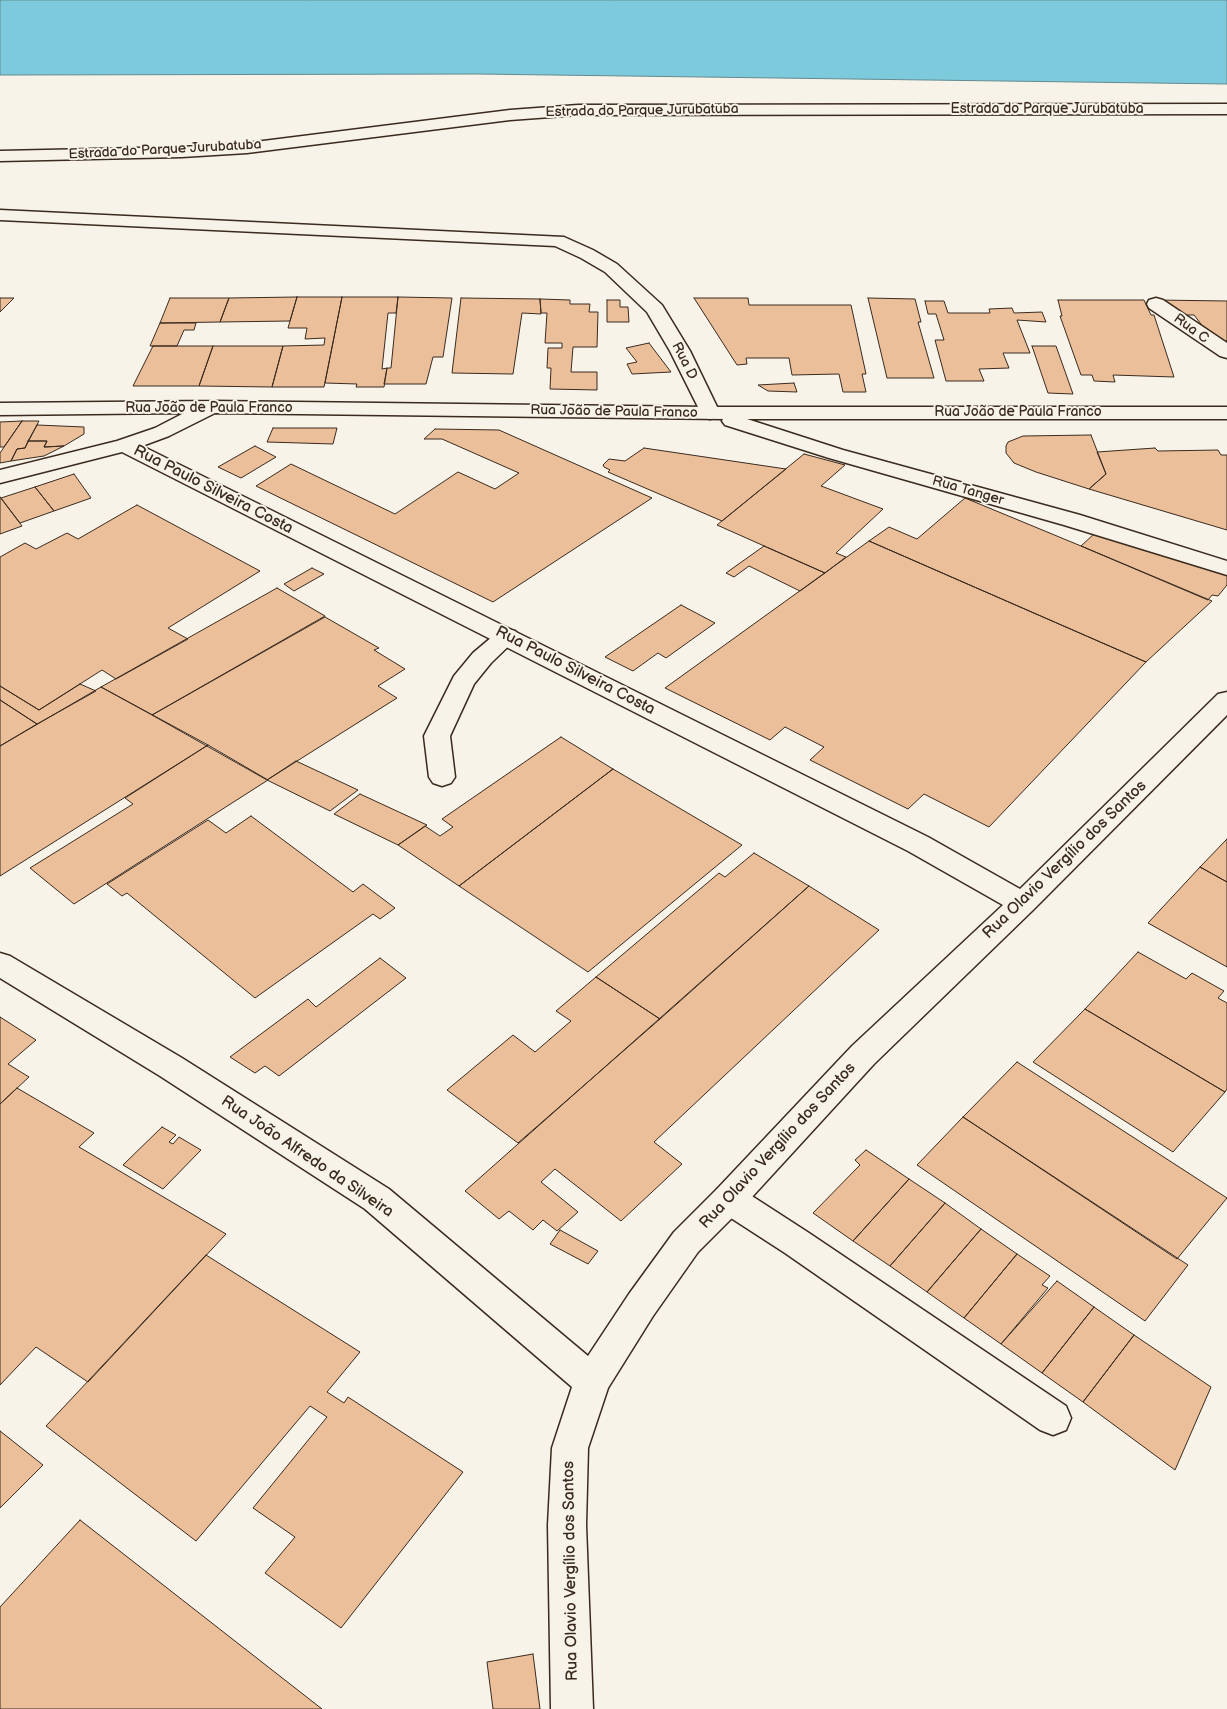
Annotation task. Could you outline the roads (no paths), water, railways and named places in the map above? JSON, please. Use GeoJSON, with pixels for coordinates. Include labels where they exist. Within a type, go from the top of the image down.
{"type":"FeatureCollection","features":[{"type":"Feature","properties":{"kind":"street","name":"Estrada do Parque Jurubatuba"},"geometry":{"type":"LineString","coordinates":[[0,156],[182,152],[247,148],[510,116],[578,110],[1227,109]]}},
{"type":"Feature","properties":{"kind":"street","name":"Rua D"},"geometry":{"type":"LineString","coordinates":[[0,216],[558,241],[587,254],[611,268],[655,309],[680,351],[710,413]]}},
{"type":"Feature","properties":{"kind":"street","name":"Rua C"},"geometry":{"type":"LineString","coordinates":[[1156,304],[1227,352]]}},
{"type":"Feature","properties":{"kind":"street","name":"Rua João de Paula Franco"},"geometry":{"type":"LineString","coordinates":[[0,409],[212,407],[710,413],[1227,413]]}},
{"type":"Feature","properties":{"kind":"street"},"geometry":{"type":"LineString","coordinates":[[0,477],[124,445],[162,432],[212,407]]}},
{"type":"Feature","properties":{"kind":"street","name":"Rua Tanger"},"geometry":{"type":"LineString","coordinates":[[710,413],[836,454],[1053,515],[1227,568]]}},
{"type":"Feature","properties":{"kind":"street","name":"Rua Paulo Silveira Costa"},"geometry":{"type":"LineString","coordinates":[[124,445],[918,844],[1023,903]]}},
{"type":"Feature","properties":{"kind":"street"},"geometry":{"type":"LineString","coordinates":[[442,777],[437,736],[463,682],[482,658],[507,636]]}},
{"type":"Feature","properties":{"kind":"street","name":"Rua Olavio Vergílio dos Santos"},"geometry":{"type":"LineString","coordinates":[[572,1709],[567,1525],[570,1448],[592,1381],[641,1305],[686,1242],[729,1199],[863,1055],[1023,903],[1227,700]]}},
{"type":"Feature","properties":{"kind":"street","name":"Rua João Alfredo da Silveira"},"geometry":{"type":"LineString","coordinates":[[0,964],[171,1067],[377,1199],[592,1381]]}},
{"type":"Feature","properties":{"kind":"street"},"geometry":{"type":"LineString","coordinates":[[729,1199],[797,1243],[1052,1418]]}},
{"type":"Feature","properties":{"kind":"water"},"geometry":{"type":"Polygon","coordinates":[[[0,0],[1227,0],[1227,84],[477,74],[0,75],[0,0]]]}}]}
